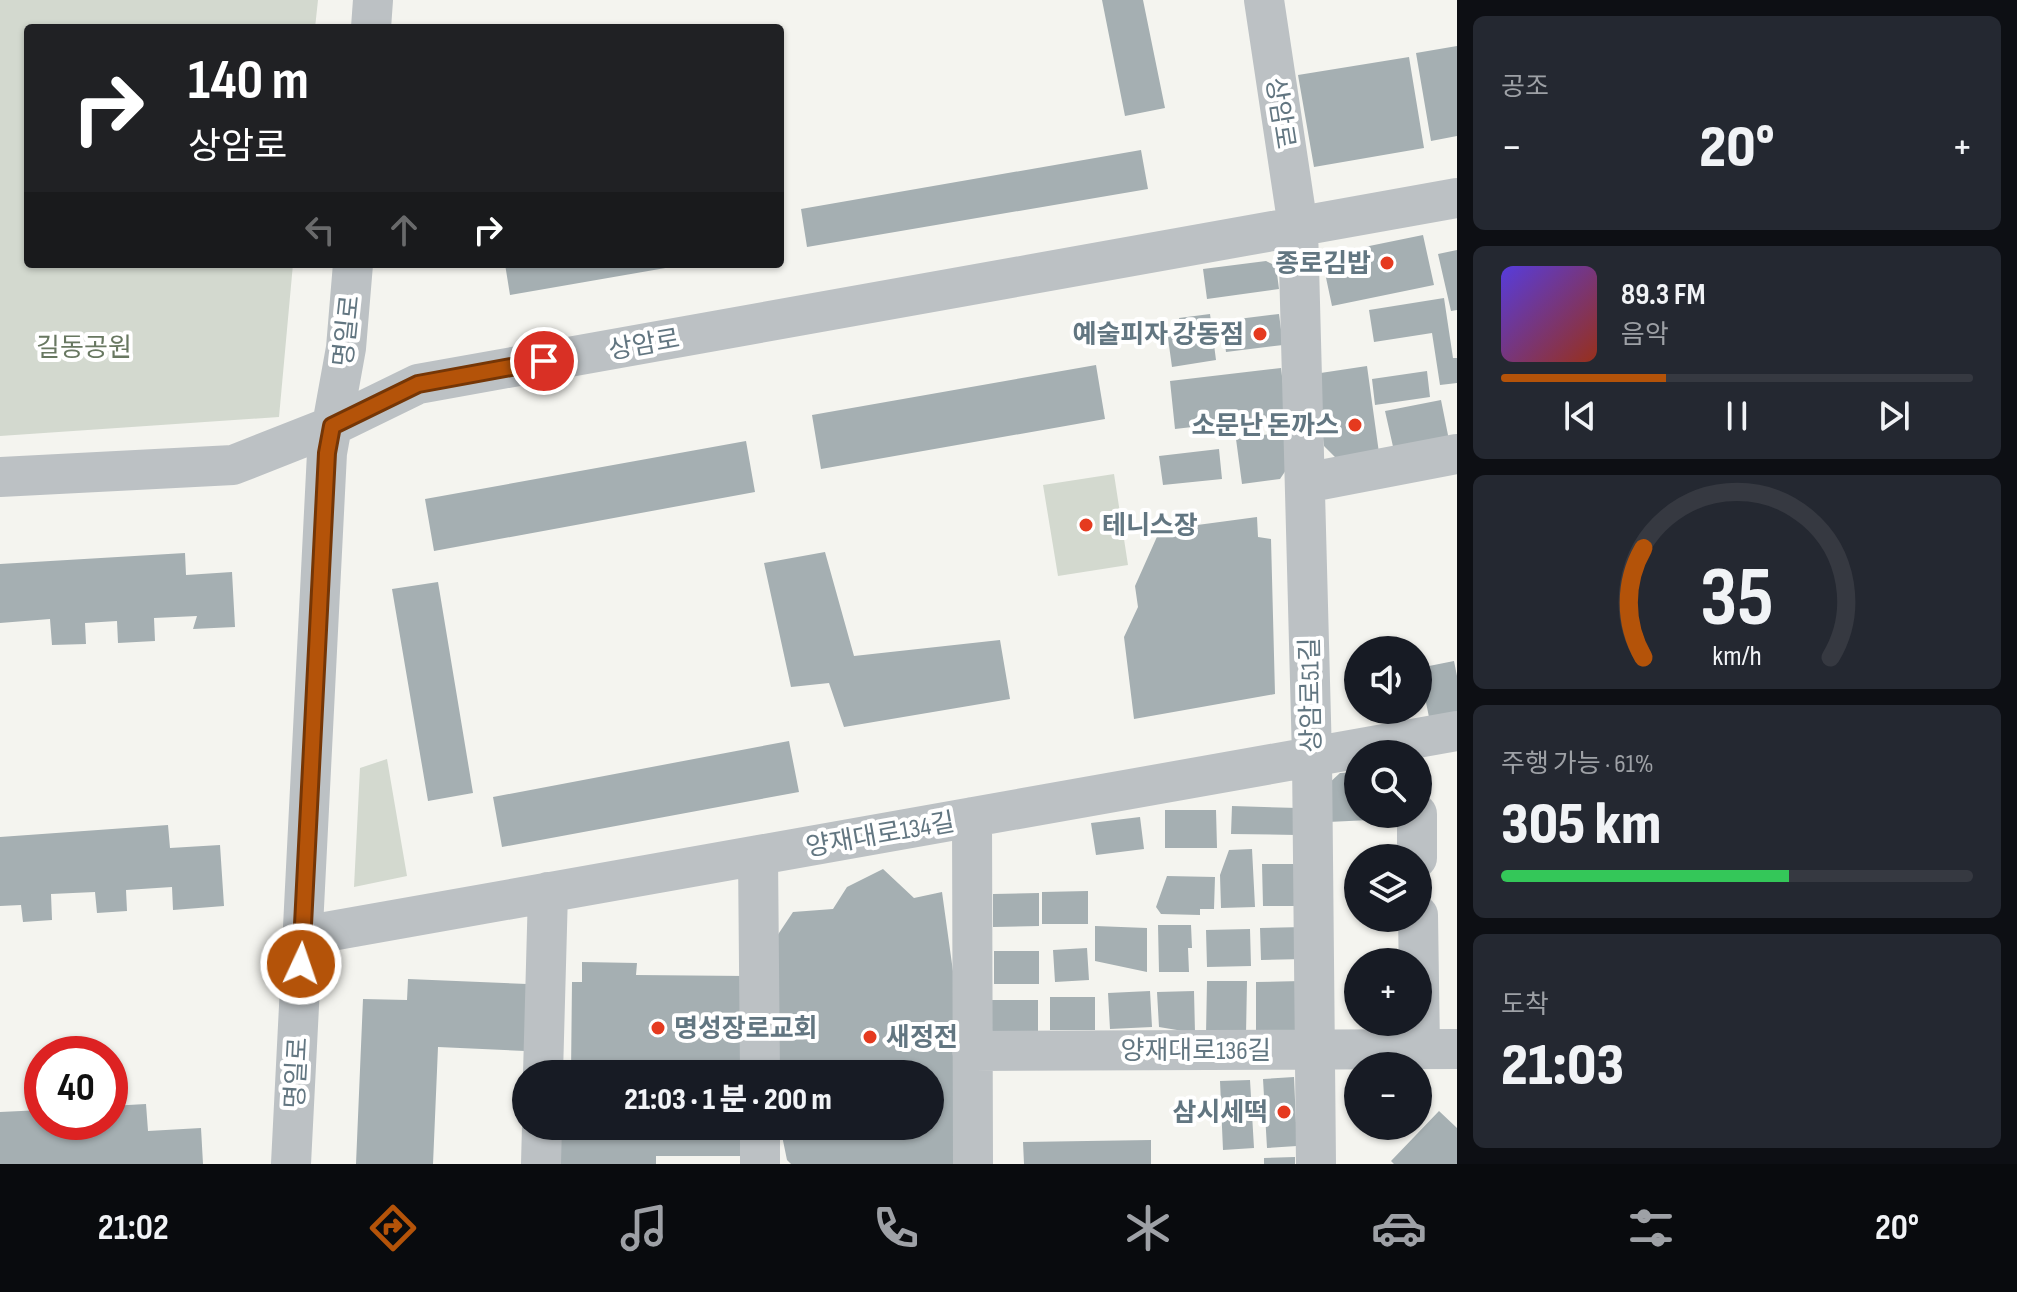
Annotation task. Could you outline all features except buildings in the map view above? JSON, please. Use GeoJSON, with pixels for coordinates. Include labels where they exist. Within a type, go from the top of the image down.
{"type":"FeatureCollection","features":[{"type":"Feature","properties":{"kind":"street"},"geometry":{"type":"LineString","coordinates":[[371,24],[373,0]]}},
{"type":"Feature","properties":{"kind":"street","name":"상암로"},"geometry":{"type":"LineString","coordinates":[[1264,0],[1298,227]]}},
{"type":"Feature","properties":{"kind":"street","name":"상암로"},"geometry":{"type":"LineString","coordinates":[[0,477],[233,465],[332,426],[418,384],[1457,198]]}},
{"type":"Feature","properties":{"kind":"street","name":"상암로51길"},"geometry":{"type":"LineString","coordinates":[[1298,227],[1312,757],[1316,1164]]}},
{"type":"Feature","properties":{"kind":"street","name":"명일로"},"geometry":{"type":"LineString","coordinates":[[291,1164],[327,453],[346,348],[353,268]]}},
{"type":"Feature","properties":{"kind":"street"},"geometry":{"type":"LineString","coordinates":[[1305,483],[1457,454]]}},
{"type":"Feature","properties":{"kind":"street","name":"양재대로134길"},"geometry":{"type":"LineString","coordinates":[[1432,740],[1457,731]]}},
{"type":"Feature","properties":{"kind":"street","name":"양재대로134길"},"geometry":{"type":"LineString","coordinates":[[303,936],[1344,754]]}},
{"type":"Feature","properties":{"kind":"street"},"geometry":{"type":"LineString","coordinates":[[972,817],[973,1164]]}},
{"type":"Feature","properties":{"kind":"street"},"geometry":{"type":"LineString","coordinates":[[758,855],[760,1060]]}},
{"type":"Feature","properties":{"kind":"street"},"geometry":{"type":"LineString","coordinates":[[543,1060],[548,892]]}},
{"type":"Feature","properties":{"kind":"street","name":"양재대로136길"},"geometry":{"type":"LineString","coordinates":[[972,1051],[1438,1049],[1421,932]]}},
{"type":"Feature","properties":{"kind":"street"},"geometry":{"type":"LineString","coordinates":[[541,1164],[542,1140]]}},
{"type":"Feature","properties":{"kind":"street"},"geometry":{"type":"LineString","coordinates":[[760,1140],[760,1164]]}},
{"type":"Feature","properties":{"kind":"green space","name":"길동공원"},"geometry":{"type":"Polygon","coordinates":[[[0,0],[318,0],[315,24],[24,24],[24,268],[293,268],[279,417],[0,436],[0,0]]]}},
{"type":"Feature","properties":{"kind":"green space","name":"테니스장"},"geometry":{"type":"Polygon","coordinates":[[[1114,474],[1128,565],[1058,576],[1043,485],[1114,474]]]}},
{"type":"Feature","properties":{"kind":"green space"},"geometry":{"type":"Polygon","coordinates":[[[387,759],[407,876],[354,887],[360,768],[387,759]]]}},
{"type":"Feature","properties":{"kind":"place","name":"종로김밥"},"geometry":{"type":"Point","coordinates":[1387,263]}},
{"type":"Feature","properties":{"kind":"place","name":"예술피자 강동점"},"geometry":{"type":"Point","coordinates":[1260,334]}},
{"type":"Feature","properties":{"kind":"place","name":"소문난 돈까스"},"geometry":{"type":"Point","coordinates":[1355,425]}},
{"type":"Feature","properties":{"kind":"place","name":"테니스장"},"geometry":{"type":"Point","coordinates":[1086,525]}},
{"type":"Feature","properties":{"kind":"place","name":"명성장로교회"},"geometry":{"type":"Point","coordinates":[658,1028]}},
{"type":"Feature","properties":{"kind":"place","name":"새정전"},"geometry":{"type":"Point","coordinates":[870,1037]}},
{"type":"Feature","properties":{"kind":"place","name":"삼시세떡"},"geometry":{"type":"Point","coordinates":[1284,1112]}},
{"type":"Feature","properties":{"kind":"route"},"geometry":{"type":"LineString","coordinates":[[301,964],[327,453],[332,426],[418,384],[544,361]]}}]}
